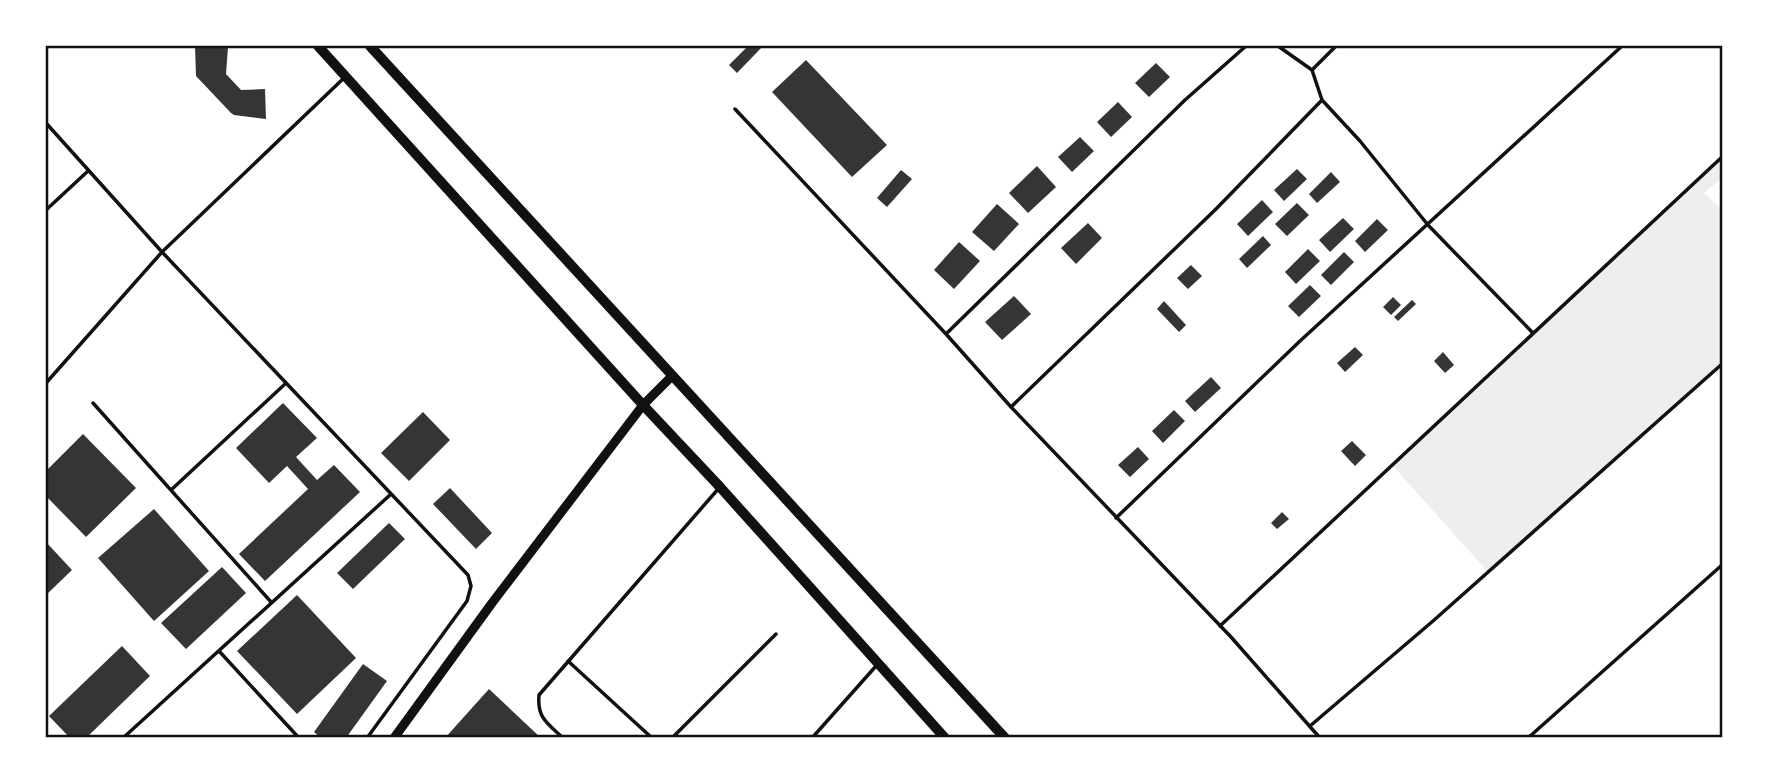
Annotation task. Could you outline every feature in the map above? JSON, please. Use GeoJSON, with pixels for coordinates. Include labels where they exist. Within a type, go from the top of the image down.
{"type":"FeatureCollection","features":[{"type":"Feature","properties":{"kind":"main road"},"geometry":{"type":"LineString","coordinates":[[318,46],[945,737]]}},
{"type":"Feature","properties":{"kind":"main road"},"geometry":{"type":"LineString","coordinates":[[370,46],[1005,737]]}},
{"type":"Feature","properties":{"kind":"street"},"geometry":{"type":"LineString","coordinates":[[394,737],[643,405],[672,376]]}},
{"type":"Feature","properties":{"kind":"lane"},"geometry":{"type":"LineString","coordinates":[[946,334],[1185,100],[1246,46]]}},
{"type":"Feature","properties":{"kind":"lane"},"geometry":{"type":"LineString","coordinates":[[1279,46],[1312,70],[1322,100],[1360,141],[1428,225],[1532,333]]}},
{"type":"Feature","properties":{"kind":"lane"},"geometry":{"type":"LineString","coordinates":[[1312,70],[1336,46]]}},
{"type":"Feature","properties":{"kind":"lane"},"geometry":{"type":"LineString","coordinates":[[1116,518],[1300,341],[1622,46]]}},
{"type":"Feature","properties":{"kind":"lane"},"geometry":{"type":"LineString","coordinates":[[46,383],[162,252],[346,76]]}},
{"type":"Feature","properties":{"kind":"lane"},"geometry":{"type":"LineString","coordinates":[[1011,407],[1216,209],[1322,100]]}},
{"type":"Feature","properties":{"kind":"lane"},"geometry":{"type":"LineString","coordinates":[[735,109],[1011,407],[1220,626],[1320,737]]}},
{"type":"Feature","properties":{"kind":"lane"},"geometry":{"type":"LineString","coordinates":[[46,123],[285,384],[468,575],[471,586],[467,601],[366,737]]}},
{"type":"Feature","properties":{"kind":"lane"},"geometry":{"type":"LineString","coordinates":[[1220,626],[1723,157]]}},
{"type":"Feature","properties":{"kind":"lane"},"geometry":{"type":"LineString","coordinates":[[46,210],[88,171]]}},
{"type":"Feature","properties":{"kind":"lane"},"geometry":{"type":"LineString","coordinates":[[1310,726],[1433,621],[1723,364]]}},
{"type":"Feature","properties":{"kind":"lane"},"geometry":{"type":"LineString","coordinates":[[171,490],[285,384]]}},
{"type":"Feature","properties":{"kind":"lane"},"geometry":{"type":"LineString","coordinates":[[93,403],[272,603]]}},
{"type":"Feature","properties":{"kind":"lane"},"geometry":{"type":"LineString","coordinates":[[563,737],[542,717],[538,707],[539,695],[720,487]]}},
{"type":"Feature","properties":{"kind":"lane"},"geometry":{"type":"LineString","coordinates":[[123,737],[390,495]]}},
{"type":"Feature","properties":{"kind":"lane"},"geometry":{"type":"LineString","coordinates":[[1528,737],[1723,565]]}},
{"type":"Feature","properties":{"kind":"lane"},"geometry":{"type":"LineString","coordinates":[[673,737],[776,635]]}},
{"type":"Feature","properties":{"kind":"lane"},"geometry":{"type":"LineString","coordinates":[[219,651],[299,737]]}},
{"type":"Feature","properties":{"kind":"lane"},"geometry":{"type":"LineString","coordinates":[[568,661],[652,737]]}},
{"type":"Feature","properties":{"kind":"lane"},"geometry":{"type":"LineString","coordinates":[[812,737],[878,663]]}},
{"type":"Feature","properties":{"kind":"shaded area"},"geometry":{"type":"Polygon","coordinates":[[[1722,157],[1722,178],[1704,193],[1722,210],[1722,363],[1488,572],[1393,466],[1722,157]]]}},
{"type":"Feature","properties":{"kind":"building"},"geometry":{"type":"Polygon","coordinates":[[[195,46],[228,47],[226,74],[241,90],[265,89],[266,119],[231,113],[196,76],[195,46]]]}},
{"type":"Feature","properties":{"kind":"building"},"geometry":{"type":"Polygon","coordinates":[[[748,46],[763,46],[737,73],[729,65],[748,46]]]}},
{"type":"Feature","properties":{"kind":"building"},"geometry":{"type":"Polygon","coordinates":[[[806,60],[887,145],[852,177],[772,92],[806,60]]]}},
{"type":"Feature","properties":{"kind":"building"},"geometry":{"type":"Polygon","coordinates":[[[1156,63],[1170,77],[1149,97],[1135,83],[1156,63]]]}},
{"type":"Feature","properties":{"kind":"building"},"geometry":{"type":"Polygon","coordinates":[[[1118,102],[1132,117],[1111,137],[1097,122],[1118,102]]]}},
{"type":"Feature","properties":{"kind":"building"},"geometry":{"type":"Polygon","coordinates":[[[1080,137],[1094,151],[1072,172],[1058,157],[1080,137]]]}},
{"type":"Feature","properties":{"kind":"building"},"geometry":{"type":"Polygon","coordinates":[[[1037,166],[1056,187],[1028,213],[1009,193],[1037,166]]]}},
{"type":"Feature","properties":{"kind":"building"},"geometry":{"type":"Polygon","coordinates":[[[1297,169],[1307,179],[1284,201],[1274,190],[1297,169]]]}},
{"type":"Feature","properties":{"kind":"building"},"geometry":{"type":"Polygon","coordinates":[[[901,170],[912,179],[887,207],[877,198],[901,170]]]}},
{"type":"Feature","properties":{"kind":"building"},"geometry":{"type":"Polygon","coordinates":[[[1331,172],[1340,182],[1317,203],[1309,194],[1331,172]]]}},
{"type":"Feature","properties":{"kind":"building"},"geometry":{"type":"Polygon","coordinates":[[[1262,200],[1273,212],[1248,236],[1237,224],[1262,200]]]}},
{"type":"Feature","properties":{"kind":"building"},"geometry":{"type":"Polygon","coordinates":[[[1297,203],[1309,215],[1287,236],[1275,224],[1297,203]]]}},
{"type":"Feature","properties":{"kind":"building"},"geometry":{"type":"Polygon","coordinates":[[[997,204],[1019,224],[994,251],[972,232],[997,204]]]}},
{"type":"Feature","properties":{"kind":"building"},"geometry":{"type":"Polygon","coordinates":[[[1343,218],[1354,229],[1330,252],[1319,240],[1343,218]]]}},
{"type":"Feature","properties":{"kind":"building"},"geometry":{"type":"Polygon","coordinates":[[[1377,219],[1388,230],[1365,252],[1355,241],[1377,219]]]}},
{"type":"Feature","properties":{"kind":"building"},"geometry":{"type":"Polygon","coordinates":[[[1088,223],[1102,238],[1076,264],[1061,248],[1088,223]]]}},
{"type":"Feature","properties":{"kind":"building"},"geometry":{"type":"Polygon","coordinates":[[[1263,236],[1271,245],[1247,268],[1239,259],[1263,236]]]}},
{"type":"Feature","properties":{"kind":"building"},"geometry":{"type":"Polygon","coordinates":[[[959,242],[980,261],[954,289],[934,270],[959,242]]]}},
{"type":"Feature","properties":{"kind":"building"},"geometry":{"type":"Polygon","coordinates":[[[1308,249],[1320,261],[1296,284],[1285,272],[1308,249]]]}},
{"type":"Feature","properties":{"kind":"building"},"geometry":{"type":"Polygon","coordinates":[[[1344,252],[1354,262],[1331,285],[1321,275],[1344,252]]]}},
{"type":"Feature","properties":{"kind":"building"},"geometry":{"type":"Polygon","coordinates":[[[1191,265],[1202,276],[1188,289],[1177,278],[1191,265]]]}},
{"type":"Feature","properties":{"kind":"building"},"geometry":{"type":"Polygon","coordinates":[[[1310,285],[1321,296],[1299,317],[1288,306],[1310,285]]]}},
{"type":"Feature","properties":{"kind":"building"},"geometry":{"type":"Polygon","coordinates":[[[1014,296],[1031,314],[1002,340],[985,322],[1014,296]]]}},
{"type":"Feature","properties":{"kind":"building"},"geometry":{"type":"Polygon","coordinates":[[[1393,297],[1401,305],[1391,315],[1383,307],[1393,297]]]}},
{"type":"Feature","properties":{"kind":"building"},"geometry":{"type":"Polygon","coordinates":[[[1412,300],[1416,304],[1398,321],[1394,317],[1412,300]]]}},
{"type":"Feature","properties":{"kind":"building"},"geometry":{"type":"Polygon","coordinates":[[[1164,301],[1186,325],[1179,332],[1157,309],[1164,301]]]}},
{"type":"Feature","properties":{"kind":"building"},"geometry":{"type":"Polygon","coordinates":[[[1355,347],[1363,355],[1345,372],[1337,363],[1355,347]]]}},
{"type":"Feature","properties":{"kind":"building"},"geometry":{"type":"Polygon","coordinates":[[[1443,352],[1454,365],[1445,373],[1434,361],[1443,352]]]}},
{"type":"Feature","properties":{"kind":"building"},"geometry":{"type":"Polygon","coordinates":[[[1211,377],[1221,388],[1195,412],[1185,401],[1211,377]]]}},
{"type":"Feature","properties":{"kind":"building"},"geometry":{"type":"Polygon","coordinates":[[[283,403],[317,438],[296,457],[317,480],[334,465],[360,492],[265,581],[239,554],[308,489],[287,466],[269,483],[236,448],[283,403]]]}},
{"type":"Feature","properties":{"kind":"building"},"geometry":{"type":"Polygon","coordinates":[[[1174,410],[1185,421],[1163,443],[1152,431],[1174,410]]]}},
{"type":"Feature","properties":{"kind":"building"},"geometry":{"type":"Polygon","coordinates":[[[423,412],[450,440],[409,481],[381,453],[423,412]]]}},
{"type":"Feature","properties":{"kind":"building"},"geometry":{"type":"Polygon","coordinates":[[[83,434],[136,488],[86,537],[46,496],[46,471],[83,434]]]}},
{"type":"Feature","properties":{"kind":"building"},"geometry":{"type":"Polygon","coordinates":[[[1352,441],[1366,455],[1355,466],[1341,451],[1352,441]]]}},
{"type":"Feature","properties":{"kind":"building"},"geometry":{"type":"Polygon","coordinates":[[[1138,447],[1149,459],[1130,477],[1118,465],[1138,447]]]}},
{"type":"Feature","properties":{"kind":"building"},"geometry":{"type":"Polygon","coordinates":[[[450,488],[492,533],[476,549],[433,504],[450,488]]]}},
{"type":"Feature","properties":{"kind":"building"},"geometry":{"type":"Polygon","coordinates":[[[154,509],[209,571],[154,621],[98,558],[154,509]]]}},
{"type":"Feature","properties":{"kind":"building"},"geometry":{"type":"Polygon","coordinates":[[[1282,512],[1289,519],[1277,529],[1271,523],[1282,512]]]}},
{"type":"Feature","properties":{"kind":"building"},"geometry":{"type":"Polygon","coordinates":[[[389,523],[405,539],[353,589],[337,573],[389,523]]]}},
{"type":"Feature","properties":{"kind":"building"},"geometry":{"type":"Polygon","coordinates":[[[46,542],[72,570],[46,595],[46,542]]]}},
{"type":"Feature","properties":{"kind":"building"},"geometry":{"type":"Polygon","coordinates":[[[222,567],[246,593],[186,649],[161,623],[222,567]]]}},
{"type":"Feature","properties":{"kind":"building"},"geometry":{"type":"Polygon","coordinates":[[[297,595],[356,658],[297,714],[237,651],[297,595]]]}},
{"type":"Feature","properties":{"kind":"building"},"geometry":{"type":"Polygon","coordinates":[[[122,646],[150,676],[86,738],[70,738],[49,716],[122,646]]]}},
{"type":"Feature","properties":{"kind":"building"},"geometry":{"type":"Polygon","coordinates":[[[363,664],[387,681],[346,738],[321,738],[314,732],[363,664]]]}},
{"type":"Feature","properties":{"kind":"building"},"geometry":{"type":"Polygon","coordinates":[[[489,689],[541,738],[445,738],[489,689]]]}}]}
